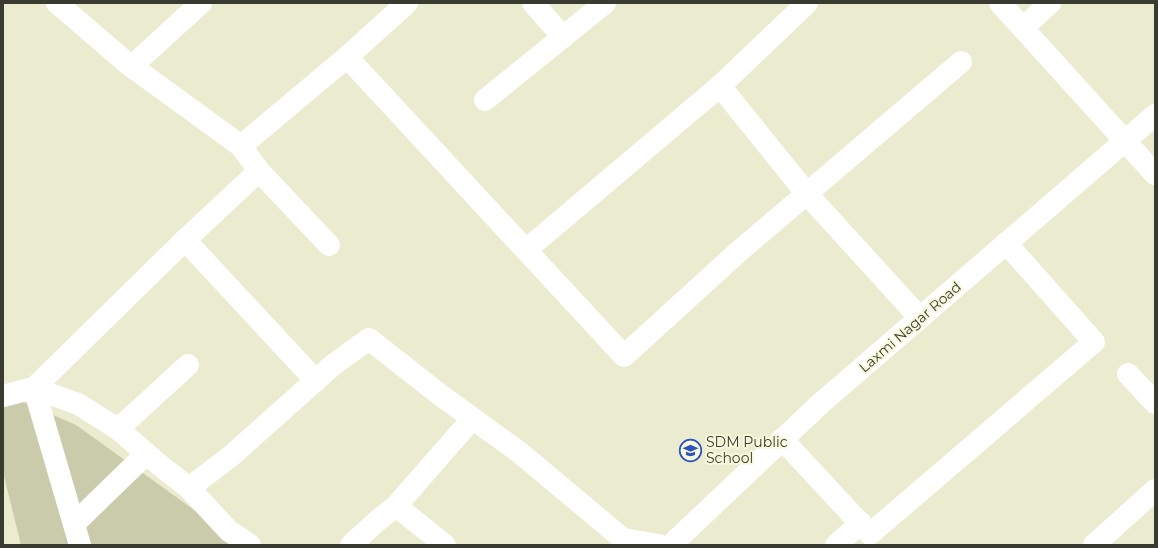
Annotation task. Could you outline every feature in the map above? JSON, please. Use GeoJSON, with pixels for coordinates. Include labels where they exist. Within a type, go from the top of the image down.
{"type":"FeatureCollection","features":[{"type":"Feature","properties":{"kind":"street"},"geometry":{"type":"LineString","coordinates":[[57,3],[132,66],[241,146],[259,171],[329,245]]}},
{"type":"Feature","properties":{"kind":"street"},"geometry":{"type":"LineString","coordinates":[[132,66],[201,3]]}},
{"type":"Feature","properties":{"kind":"street"},"geometry":{"type":"LineString","coordinates":[[241,146],[347,57],[407,3]]}},
{"type":"Feature","properties":{"kind":"street"},"geometry":{"type":"LineString","coordinates":[[533,3],[563,37]]}},
{"type":"Feature","properties":{"kind":"street"},"geometry":{"type":"LineString","coordinates":[[485,100],[605,3]]}},
{"type":"Feature","properties":{"kind":"street"},"geometry":{"type":"LineString","coordinates":[[526,250],[720,86],[807,3]]}},
{"type":"Feature","properties":{"kind":"street"},"geometry":{"type":"LineString","coordinates":[[1000,3],[1155,174]]}},
{"type":"Feature","properties":{"kind":"street"},"geometry":{"type":"LineString","coordinates":[[1023,28],[1050,3]]}},
{"type":"Feature","properties":{"kind":"street"},"geometry":{"type":"LineString","coordinates":[[347,57],[624,356],[737,253],[961,62]]}},
{"type":"Feature","properties":{"kind":"street"},"geometry":{"type":"LineString","coordinates":[[720,86],[807,194],[920,318]]}},
{"type":"Feature","properties":{"kind":"street","name":"Laxmi Nagar Road"},"geometry":{"type":"LineString","coordinates":[[671,545],[820,404],[1155,115]]}},
{"type":"Feature","properties":{"kind":"street"},"geometry":{"type":"LineString","coordinates":[[3,396],[34,388],[185,240],[259,171]]}},
{"type":"Feature","properties":{"kind":"street"},"geometry":{"type":"LineString","coordinates":[[185,240],[316,381]]}},
{"type":"Feature","properties":{"kind":"street"},"geometry":{"type":"LineString","coordinates":[[782,440],[870,534],[1094,342],[1006,243]]}},
{"type":"Feature","properties":{"kind":"street"},"geometry":{"type":"LineString","coordinates":[[189,488],[231,456],[333,365],[369,339],[438,394],[519,452],[620,542],[659,545]]}},
{"type":"Feature","properties":{"kind":"street"},"geometry":{"type":"LineString","coordinates":[[118,429],[188,365]]}},
{"type":"Feature","properties":{"kind":"street"},"geometry":{"type":"LineString","coordinates":[[1128,374],[1155,404]]}},
{"type":"Feature","properties":{"kind":"street"},"geometry":{"type":"LineString","coordinates":[[34,388],[78,404],[118,429],[162,468],[189,488],[242,543]]}},
{"type":"Feature","properties":{"kind":"street"},"geometry":{"type":"LineString","coordinates":[[34,388],[80,545]]}},
{"type":"Feature","properties":{"kind":"street"},"geometry":{"type":"LineString","coordinates":[[351,545],[396,506],[472,419]]}},
{"type":"Feature","properties":{"kind":"street"},"geometry":{"type":"LineString","coordinates":[[74,524],[146,454]]}},
{"type":"Feature","properties":{"kind":"street"},"geometry":{"type":"LineString","coordinates":[[1094,545],[1154,493]]}},
{"type":"Feature","properties":{"kind":"street"},"geometry":{"type":"LineString","coordinates":[[396,506],[441,544]]}},
{"type":"Feature","properties":{"kind":"street"},"geometry":{"type":"LineString","coordinates":[[836,545],[861,523]]}},
{"type":"Feature","properties":{"kind":"green space"},"geometry":{"type":"Polygon","coordinates":[[[3,393],[76,425],[243,545],[21,545],[3,472],[3,393]]]}},
{"type":"Feature","properties":{"kind":"place","name":"SDM Public School"},"geometry":{"type":"Point","coordinates":[691,450]}}]}
